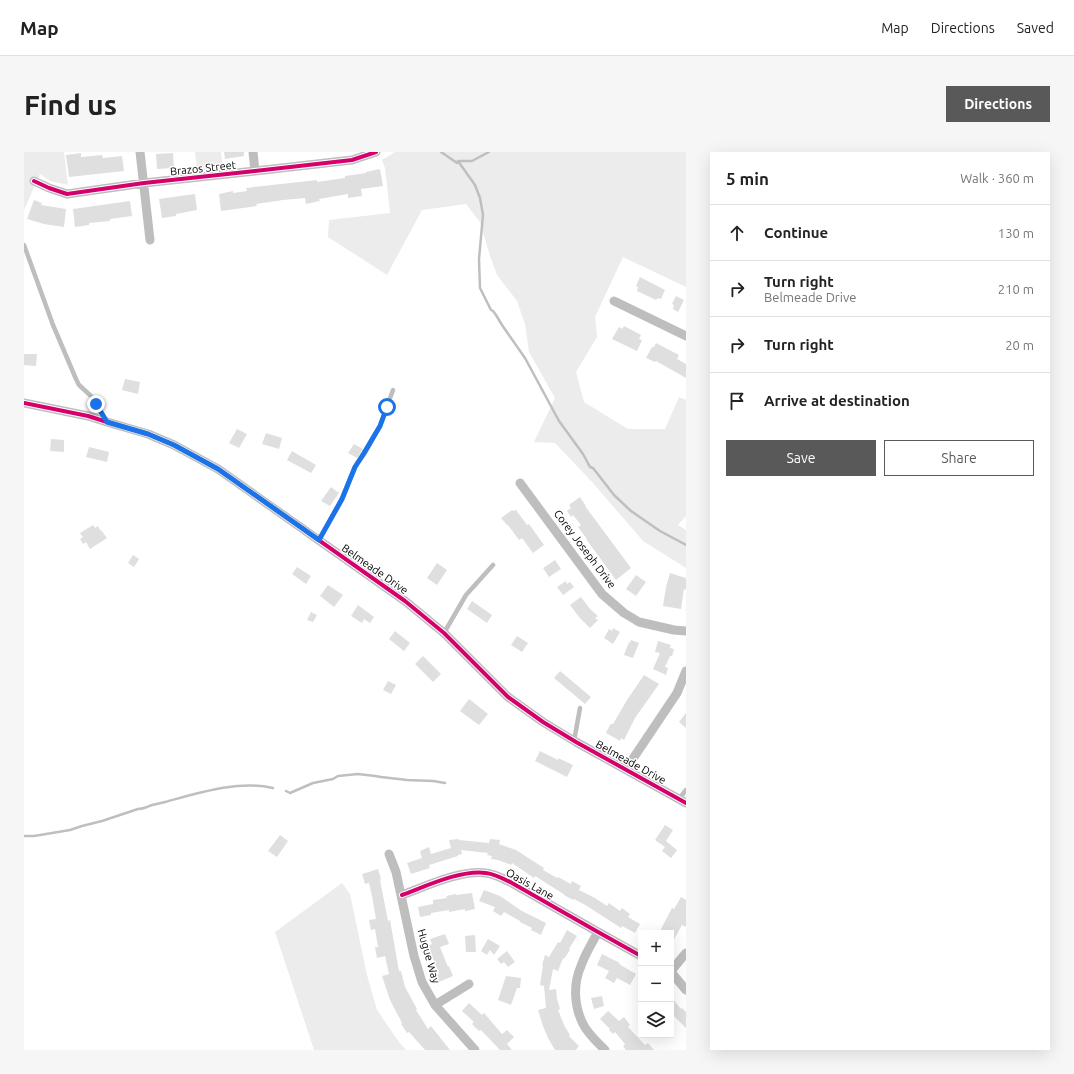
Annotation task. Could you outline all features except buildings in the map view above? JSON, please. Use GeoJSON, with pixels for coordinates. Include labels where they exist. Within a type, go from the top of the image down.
{"type":"FeatureCollection","features":[{"type":"Feature","properties":{"kind":"street"},"geometry":{"type":"LineString","coordinates":[[140,152],[150,240]]}},
{"type":"Feature","properties":{"kind":"street"},"geometry":{"type":"LineString","coordinates":[[253,152],[255,171]]}},
{"type":"Feature","properties":{"kind":"street","name":"Brazos Street"},"geometry":{"type":"LineString","coordinates":[[34,181],[68,194],[144,183],[352,160],[376,152]]}},
{"type":"Feature","properties":{"kind":"street"},"geometry":{"type":"LineString","coordinates":[[614,301],[686,336]]}},
{"type":"Feature","properties":{"kind":"street","name":"Belmeade Drive"},"geometry":{"type":"LineString","coordinates":[[24,403],[88,416],[148,434],[174,445],[218,469],[405,601],[444,633],[508,696],[543,722],[682,801]]}},
{"type":"Feature","properties":{"kind":"street","name":"Corey Joseph Drive"},"geometry":{"type":"LineString","coordinates":[[520,483],[602,594],[624,613],[639,622],[674,630],[686,631]]}},
{"type":"Feature","properties":{"kind":"street"},"geometry":{"type":"LineString","coordinates":[[626,769],[677,693],[686,671]]}},
{"type":"Feature","properties":{"kind":"street","name":"Hugue Way"},"geometry":{"type":"LineString","coordinates":[[389,854],[396,872],[418,969],[428,993],[435,1006],[475,1050]]}},
{"type":"Feature","properties":{"kind":"street","name":"Oasis Lane"},"geometry":{"type":"LineString","coordinates":[[402,896],[460,875],[486,873],[512,883],[638,954]]}},
{"type":"Feature","properties":{"kind":"street"},"geometry":{"type":"LineString","coordinates":[[598,932],[578,974],[576,998],[577,1010],[583,1025],[605,1050]]}},
{"type":"Feature","properties":{"kind":"street"},"geometry":{"type":"LineString","coordinates":[[674,968],[686,953]]}},
{"type":"Feature","properties":{"kind":"street"},"geometry":{"type":"LineString","coordinates":[[674,976],[686,990]]}},
{"type":"Feature","properties":{"kind":"street"},"geometry":{"type":"LineString","coordinates":[[435,1006],[469,984]]}},
{"type":"Feature","properties":{"kind":"lane"},"geometry":{"type":"LineString","coordinates":[[24,245],[53,325],[76,379],[79,385],[91,396],[107,422]]}},
{"type":"Feature","properties":{"kind":"lane"},"geometry":{"type":"LineString","coordinates":[[319,540],[342,499],[355,467],[380,426],[393,390]]}},
{"type":"Feature","properties":{"kind":"lane"},"geometry":{"type":"LineString","coordinates":[[444,633],[466,595],[492,565]]}},
{"type":"Feature","properties":{"kind":"lane"},"geometry":{"type":"LineString","coordinates":[[574,740],[580,708]]}},
{"type":"Feature","properties":{"kind":"lane"},"geometry":{"type":"LineString","coordinates":[[682,801],[686,790]]}},
{"type":"Feature","properties":{"kind":"shaded area"},"geometry":{"type":"Polygon","coordinates":[[[24,152],[64,152],[68,185],[50,181],[40,174],[24,210],[24,152]]]}},
{"type":"Feature","properties":{"kind":"shaded area"},"geometry":{"type":"Polygon","coordinates":[[[195,152],[221,152],[223,168],[197,171],[195,152]]]}},
{"type":"Feature","properties":{"kind":"shaded area"},"geometry":{"type":"Polygon","coordinates":[[[395,152],[686,152],[686,287],[623,257],[595,317],[597,337],[576,372],[584,402],[628,429],[665,429],[679,397],[686,400],[686,516],[678,525],[686,530],[686,568],[643,541],[593,483],[555,443],[534,442],[555,398],[529,352],[525,324],[517,301],[497,275],[480,222],[466,204],[422,210],[387,275],[328,237],[329,220],[390,213],[385,168],[382,160],[395,152]]]}},
{"type":"Feature","properties":{"kind":"shaded area"},"geometry":{"type":"Polygon","coordinates":[[[342,883],[350,894],[367,975],[377,1010],[406,1050],[314,1050],[275,932],[342,883]]]}},
{"type":"Feature","properties":{"kind":"waterway"},"geometry":{"type":"LineString","coordinates":[[441,152],[457,163],[458,161],[472,161],[489,152]]}},
{"type":"Feature","properties":{"kind":"waterway"},"geometry":{"type":"LineString","coordinates":[[458,161],[475,185],[480,198],[483,215],[479,259],[480,288],[491,310],[525,358],[559,421],[583,454],[590,467],[593,468],[614,495],[631,511],[660,531],[686,545]]}},
{"type":"Feature","properties":{"kind":"waterway"},"geometry":{"type":"LineString","coordinates":[[286,791],[290,793],[313,783],[333,779],[338,776],[358,774],[445,783]]}},
{"type":"Feature","properties":{"kind":"waterway"},"geometry":{"type":"LineString","coordinates":[[24,836],[34,836],[70,830],[152,805],[218,789],[246,786],[273,788]]}},
{"type":"Feature","properties":{"kind":"cycle path"},"geometry":{"type":"LineString","coordinates":[[34,181],[67,194],[144,183],[352,160],[376,152]]}},
{"type":"Feature","properties":{"kind":"cycle path"},"geometry":{"type":"LineString","coordinates":[[24,403],[88,416],[148,434],[174,445],[218,469],[405,601],[444,633],[508,697],[543,722],[686,803]]}},
{"type":"Feature","properties":{"kind":"cycle path"},"geometry":{"type":"LineString","coordinates":[[402,895],[455,876],[476,872],[489,874],[512,883],[638,954]]}},
{"type":"Feature","properties":{"kind":"route"},"geometry":{"type":"LineString","coordinates":[[96,404],[107,422],[148,434],[174,445],[218,469],[319,540],[342,499],[355,467],[380,426],[387,407]]}}]}
